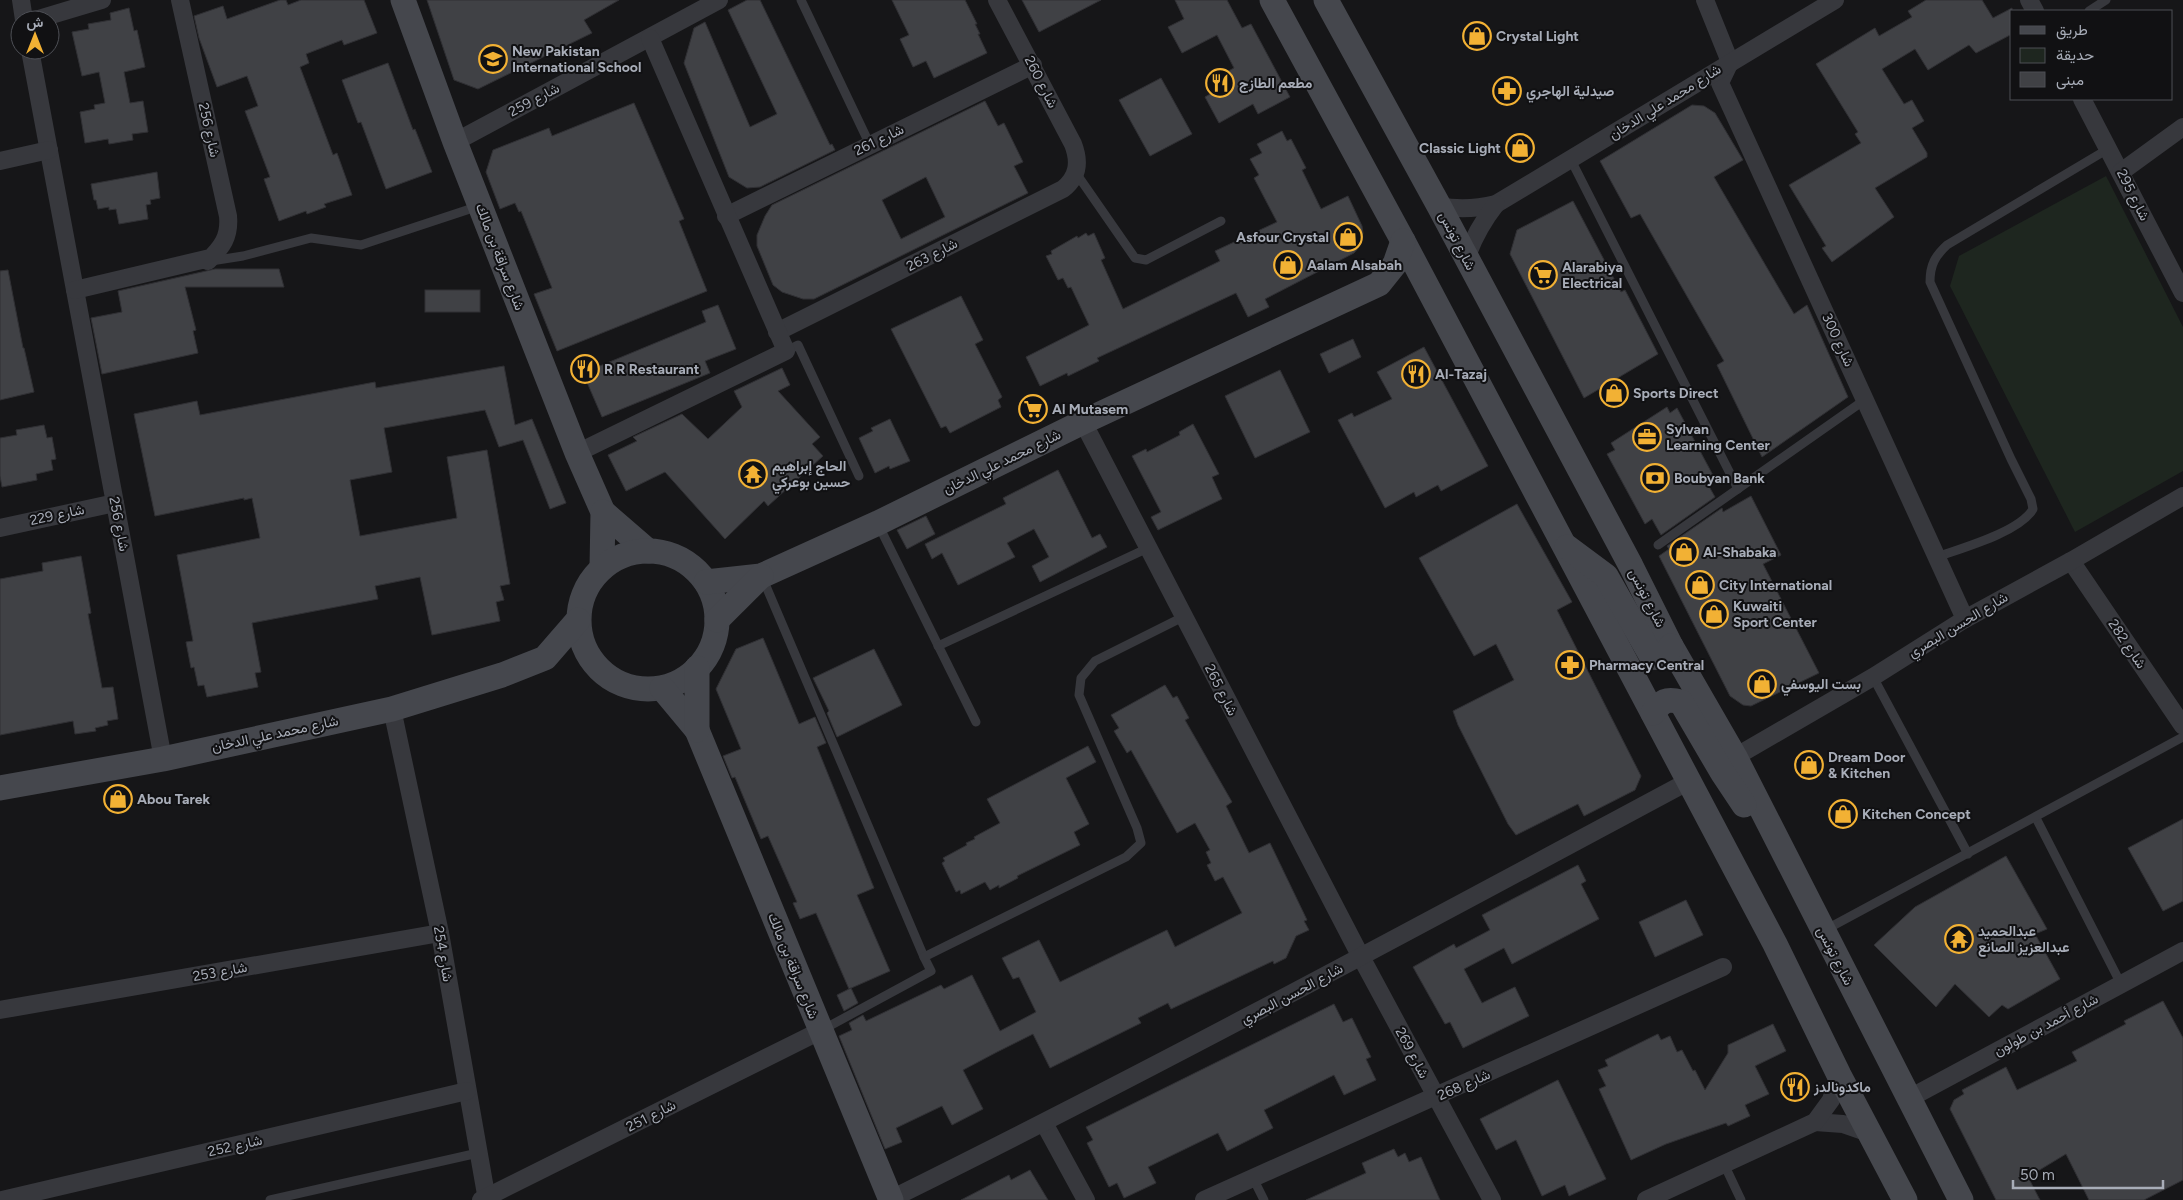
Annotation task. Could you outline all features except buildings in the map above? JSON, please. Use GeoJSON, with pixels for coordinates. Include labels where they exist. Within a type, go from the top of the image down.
{"type":"FeatureCollection","features":[{"type":"Feature","properties":{"kind":"street"},"geometry":{"type":"LineString","coordinates":[[60,13],[102,0]]}},
{"type":"Feature","properties":{"kind":"street","name":"شارع 256"},"geometry":{"type":"LineString","coordinates":[[180,0],[228,216],[228,236],[224,244],[208,261]]}},
{"type":"Feature","properties":{"kind":"street","name":"شارع سراقة بن مالك"},"geometry":{"type":"LineString","coordinates":[[403,0],[455,142],[602,512],[602,568]]}},
{"type":"Feature","properties":{"kind":"street","name":"شارع 259"},"geometry":{"type":"LineString","coordinates":[[455,142],[719,0]]}},
{"type":"Feature","properties":{"kind":"street","name":"شارع 260"},"geometry":{"type":"LineString","coordinates":[[997,0],[1073,144],[1077,157],[1076,170]]}},
{"type":"Feature","properties":{"kind":"street"},"geometry":{"type":"LineString","coordinates":[[1272,0],[1426,284],[1776,944],[1839,1074],[1905,1200]]}},
{"type":"Feature","properties":{"kind":"street","name":"شارع تونس"},"geometry":{"type":"LineString","coordinates":[[1326,0],[1439,206],[1631,566],[1671,646],[1734,757],[1961,1200]]}},
{"type":"Feature","properties":{"kind":"street"},"geometry":{"type":"LineString","coordinates":[[1705,0],[1730,62]]}},
{"type":"Feature","properties":{"kind":"street","name":"شارع محمد علي الدخان"},"geometry":{"type":"LineString","coordinates":[[1439,206],[1458,210],[1477,209],[1496,204],[1836,0]]}},
{"type":"Feature","properties":{"kind":"street"},"geometry":{"type":"LineString","coordinates":[[577,453],[786,351],[650,38]]}},
{"type":"Feature","properties":{"kind":"street","name":"شارع 256"},"geometry":{"type":"LineString","coordinates":[[32,60],[163,758]]}},
{"type":"Feature","properties":{"kind":"street","name":"شارع 300"},"geometry":{"type":"LineString","coordinates":[[1730,62],[1720,83],[1966,619]]}},
{"type":"Feature","properties":{"kind":"street","name":"شارع 261"},"geometry":{"type":"LineString","coordinates":[[726,216],[1032,64]]}},
{"type":"Feature","properties":{"kind":"street","name":"شارع 295"},"geometry":{"type":"LineString","coordinates":[[2083,100],[2183,292]]}},
{"type":"Feature","properties":{"kind":"street"},"geometry":{"type":"LineString","coordinates":[[2121,172],[2183,127]]}},
{"type":"Feature","properties":{"kind":"street"},"geometry":{"type":"LineString","coordinates":[[0,161],[49,150]]}},
{"type":"Feature","properties":{"kind":"street","name":"شارع 263"},"geometry":{"type":"LineString","coordinates":[[778,332],[1063,189],[1073,179],[1076,170]]}},
{"type":"Feature","properties":{"kind":"street","name":"شارع محمد علي الدخان"},"geometry":{"type":"LineString","coordinates":[[1466,259],[1480,227],[1496,204]]}},
{"type":"Feature","properties":{"kind":"street","name":"شارع محمد علي الدخان"},"geometry":{"type":"LineString","coordinates":[[1379,284],[1395,264],[1403,241]]}},
{"type":"Feature","properties":{"kind":"street"},"geometry":{"type":"LineString","coordinates":[[75,290],[210,258],[208,261]]}},
{"type":"Feature","properties":{"kind":"street","name":"شارع محمد علي الدخان"},"geometry":{"type":"LineString","coordinates":[[706,582],[762,576],[878,523],[1082,422],[1379,284],[1426,284]]}},
{"type":"Feature","properties":{"kind":"street","name":"شارع 265"},"geometry":{"type":"LineString","coordinates":[[1082,422],[1361,957]]}},
{"type":"Feature","properties":{"kind":"street","name":"شارع الحسن البصري"},"geometry":{"type":"LineString","coordinates":[[1734,757],[1872,677],[1966,619],[2183,496]]}},
{"type":"Feature","properties":{"kind":"street","name":"شارع 229"},"geometry":{"type":"LineString","coordinates":[[0,528],[115,503]]}},
{"type":"Feature","properties":{"kind":"street","name":"شارع سراقة بن مالك"},"geometry":{"type":"LineString","coordinates":[[602,512],[648,551]]}},
{"type":"Feature","properties":{"kind":"street"},"geometry":{"type":"LineString","coordinates":[[1563,544],[1606,576],[1652,657],[1664,656],[1671,646]]}},
{"type":"Feature","properties":{"kind":"street"},"geometry":{"type":"LineString","coordinates":[[648,551],[674,556],[692,567],[706,582],[716,607],[717,620],[712,646],[697,668],[686,677],[662,688],[634,688],[621,684],[596,666],[583,646],[578,620],[583,593],[602,568],[621,556],[648,551]]}},
{"type":"Feature","properties":{"kind":"street","name":"شارع 282"},"geometry":{"type":"LineString","coordinates":[[2071,561],[2183,726]]}},
{"type":"Feature","properties":{"kind":"street","name":"شارع محمد علي الدخان"},"geometry":{"type":"LineString","coordinates":[[717,620],[762,576]]}},
{"type":"Feature","properties":{"kind":"street","name":"شارع محمد علي الدخان"},"geometry":{"type":"LineString","coordinates":[[0,788],[163,758],[392,709],[502,675],[545,658],[578,620]]}},
{"type":"Feature","properties":{"kind":"street"},"geometry":{"type":"LineString","coordinates":[[545,658],[596,666]]}},
{"type":"Feature","properties":{"kind":"street","name":"شارع سراقة بن مالك"},"geometry":{"type":"LineString","coordinates":[[697,668],[697,730]]}},
{"type":"Feature","properties":{"kind":"street","name":"شارع سراقة بن مالك"},"geometry":{"type":"LineString","coordinates":[[662,688],[697,730],[891,1199]]}},
{"type":"Feature","properties":{"kind":"street"},"geometry":{"type":"LineString","coordinates":[[1653,713],[1660,703],[1672,700],[1681,702],[1722,772],[1744,804],[1768,823]]}},
{"type":"Feature","properties":{"kind":"street","name":"شارع 254"},"geometry":{"type":"LineString","coordinates":[[392,709],[440,933],[485,1200]]}},
{"type":"Feature","properties":{"kind":"street","name":"شارع الحسن البصري"},"geometry":{"type":"LineString","coordinates":[[891,1199],[1044,1123],[1361,957],[1689,781]]}},
{"type":"Feature","properties":{"kind":"street","name":"شارع 253"},"geometry":{"type":"LineString","coordinates":[[0,1010],[440,933]]}},
{"type":"Feature","properties":{"kind":"street","name":"شارع أحمد بن طولون"},"geometry":{"type":"LineString","coordinates":[[1908,1099],[2183,951]]}},
{"type":"Feature","properties":{"kind":"street","name":"شارع 269"},"geometry":{"type":"LineString","coordinates":[[1361,957],[1492,1200]]}},
{"type":"Feature","properties":{"kind":"street","name":"شارع 268"},"geometry":{"type":"LineString","coordinates":[[1204,1200],[1723,967]]}},
{"type":"Feature","properties":{"kind":"street","name":"شارع 251"},"geometry":{"type":"LineString","coordinates":[[485,1200],[820,1031]]}},
{"type":"Feature","properties":{"kind":"street"},"geometry":{"type":"LineString","coordinates":[[1815,1122],[1831,1100],[1839,1074]]}},
{"type":"Feature","properties":{"kind":"street","name":"شارع 252"},"geometry":{"type":"LineString","coordinates":[[2,1200],[468,1091]]}},
{"type":"Feature","properties":{"kind":"street"},"geometry":{"type":"LineString","coordinates":[[1646,1200],[1815,1122],[1843,1124],[1869,1133]]}},
{"type":"Feature","properties":{"kind":"street"},"geometry":{"type":"LineString","coordinates":[[1044,1123],[1086,1200]]}},
{"type":"Feature","properties":{"kind":"lane"},"geometry":{"type":"LineString","coordinates":[[801,0],[870,145]]}},
{"type":"Feature","properties":{"kind":"lane"},"geometry":{"type":"LineString","coordinates":[[2091,10],[2106,0]]}},
{"type":"Feature","properties":{"kind":"lane"},"geometry":{"type":"LineString","coordinates":[[1937,557],[1988,539],[2024,518],[2033,508],[2031,499],[2010,460],[1930,282],[1930,269],[1936,256],[1948,245],[2108,149]]}},
{"type":"Feature","properties":{"kind":"lane"},"geometry":{"type":"LineString","coordinates":[[1571,160],[1738,489]]}},
{"type":"Feature","properties":{"kind":"lane"},"geometry":{"type":"LineString","coordinates":[[1076,170],[1135,258],[1146,260],[1221,221]]}},
{"type":"Feature","properties":{"kind":"lane"},"geometry":{"type":"LineString","coordinates":[[208,261],[243,256],[311,238],[360,245],[480,206]]}},
{"type":"Feature","properties":{"kind":"lane"},"geometry":{"type":"LineString","coordinates":[[786,351],[798,345],[859,476]]}},
{"type":"Feature","properties":{"kind":"lane"},"geometry":{"type":"LineString","coordinates":[[1658,545],[1866,399]]}},
{"type":"Feature","properties":{"kind":"lane"},"geometry":{"type":"LineString","coordinates":[[878,523],[976,722]]}},
{"type":"Feature","properties":{"kind":"lane"},"geometry":{"type":"LineString","coordinates":[[938,646],[1148,548]]}},
{"type":"Feature","properties":{"kind":"lane"},"geometry":{"type":"LineString","coordinates":[[762,576],[931,971],[820,1031]]}},
{"type":"Feature","properties":{"kind":"lane"},"geometry":{"type":"LineString","coordinates":[[924,957],[1126,857],[1141,843],[1137,828],[1079,695],[1081,678],[1095,661],[1183,617]]}},
{"type":"Feature","properties":{"kind":"lane"},"geometry":{"type":"LineString","coordinates":[[1872,677],[1968,854]]}},
{"type":"Feature","properties":{"kind":"lane"},"geometry":{"type":"LineString","coordinates":[[1823,932],[2183,737]]}},
{"type":"Feature","properties":{"kind":"lane"},"geometry":{"type":"LineString","coordinates":[[2036,818],[2121,984]]}},
{"type":"Feature","properties":{"kind":"lane"},"geometry":{"type":"LineString","coordinates":[[270,1200],[478,1154]]}},
{"type":"Feature","properties":{"kind":"lane"},"geometry":{"type":"LineString","coordinates":[[1724,1164],[1742,1200]]}},
{"type":"Feature","properties":{"kind":"lane"},"geometry":{"type":"LineString","coordinates":[[1253,1178],[1264,1200]]}},
{"type":"Feature","properties":{"kind":"green space"},"geometry":{"type":"Polygon","coordinates":[[[2106,176],[2183,327],[2183,471],[2075,532],[1950,286],[1959,256],[2106,176]]]}},
{"type":"Feature","properties":{"kind":"place","name":"Crystal Light"},"geometry":{"type":"Point","coordinates":[1477,36]}},
{"type":"Feature","properties":{"kind":"place","name":"New Pakistan International School"},"geometry":{"type":"Point","coordinates":[493,59]}},
{"type":"Feature","properties":{"kind":"place","name":"مطعم الطازج"},"geometry":{"type":"Point","coordinates":[1220,83]}},
{"type":"Feature","properties":{"kind":"place","name":"صيدلية الهاجري"},"geometry":{"type":"Point","coordinates":[1507,91]}},
{"type":"Feature","properties":{"kind":"place","name":"Classic Light"},"geometry":{"type":"Point","coordinates":[1520,148]}},
{"type":"Feature","properties":{"kind":"place","name":"Asfour Crystal"},"geometry":{"type":"Point","coordinates":[1348,237]}},
{"type":"Feature","properties":{"kind":"place","name":"Aalam Alsabah"},"geometry":{"type":"Point","coordinates":[1288,265]}},
{"type":"Feature","properties":{"kind":"place","name":"Alarabiya Electrical"},"geometry":{"type":"Point","coordinates":[1543,275]}},
{"type":"Feature","properties":{"kind":"place","name":"R R Restaurant"},"geometry":{"type":"Point","coordinates":[585,369]}},
{"type":"Feature","properties":{"kind":"place","name":"Al-Tazaj"},"geometry":{"type":"Point","coordinates":[1416,374]}},
{"type":"Feature","properties":{"kind":"place","name":"Sports Direct"},"geometry":{"type":"Point","coordinates":[1614,393]}},
{"type":"Feature","properties":{"kind":"place","name":"Al Mutasem"},"geometry":{"type":"Point","coordinates":[1033,409]}},
{"type":"Feature","properties":{"kind":"place","name":"Sylvan Learning Center"},"geometry":{"type":"Point","coordinates":[1647,437]}},
{"type":"Feature","properties":{"kind":"place","name":"الحاج إبراهيم حسين بوعركي"},"geometry":{"type":"Point","coordinates":[753,474]}},
{"type":"Feature","properties":{"kind":"place","name":"Boubyan Bank"},"geometry":{"type":"Point","coordinates":[1655,478]}},
{"type":"Feature","properties":{"kind":"place","name":"Al-Shabaka"},"geometry":{"type":"Point","coordinates":[1684,552]}},
{"type":"Feature","properties":{"kind":"place","name":"City International"},"geometry":{"type":"Point","coordinates":[1700,585]}},
{"type":"Feature","properties":{"kind":"place","name":"Kuwaiti Sport Center"},"geometry":{"type":"Point","coordinates":[1714,614]}},
{"type":"Feature","properties":{"kind":"place","name":"Pharmacy Central"},"geometry":{"type":"Point","coordinates":[1570,665]}},
{"type":"Feature","properties":{"kind":"place","name":"بست اليوسفي"},"geometry":{"type":"Point","coordinates":[1762,684]}},
{"type":"Feature","properties":{"kind":"place","name":"Dream Door & Kitchen"},"geometry":{"type":"Point","coordinates":[1809,765]}},
{"type":"Feature","properties":{"kind":"place","name":"Abou Tarek"},"geometry":{"type":"Point","coordinates":[118,799]}},
{"type":"Feature","properties":{"kind":"place","name":"Kitchen Concept"},"geometry":{"type":"Point","coordinates":[1843,814]}},
{"type":"Feature","properties":{"kind":"place","name":"عبدالحميد عبدالعزيز الصانع"},"geometry":{"type":"Point","coordinates":[1959,939]}},
{"type":"Feature","properties":{"kind":"place","name":"ماكدونالدز"},"geometry":{"type":"Point","coordinates":[1795,1087]}}]}
